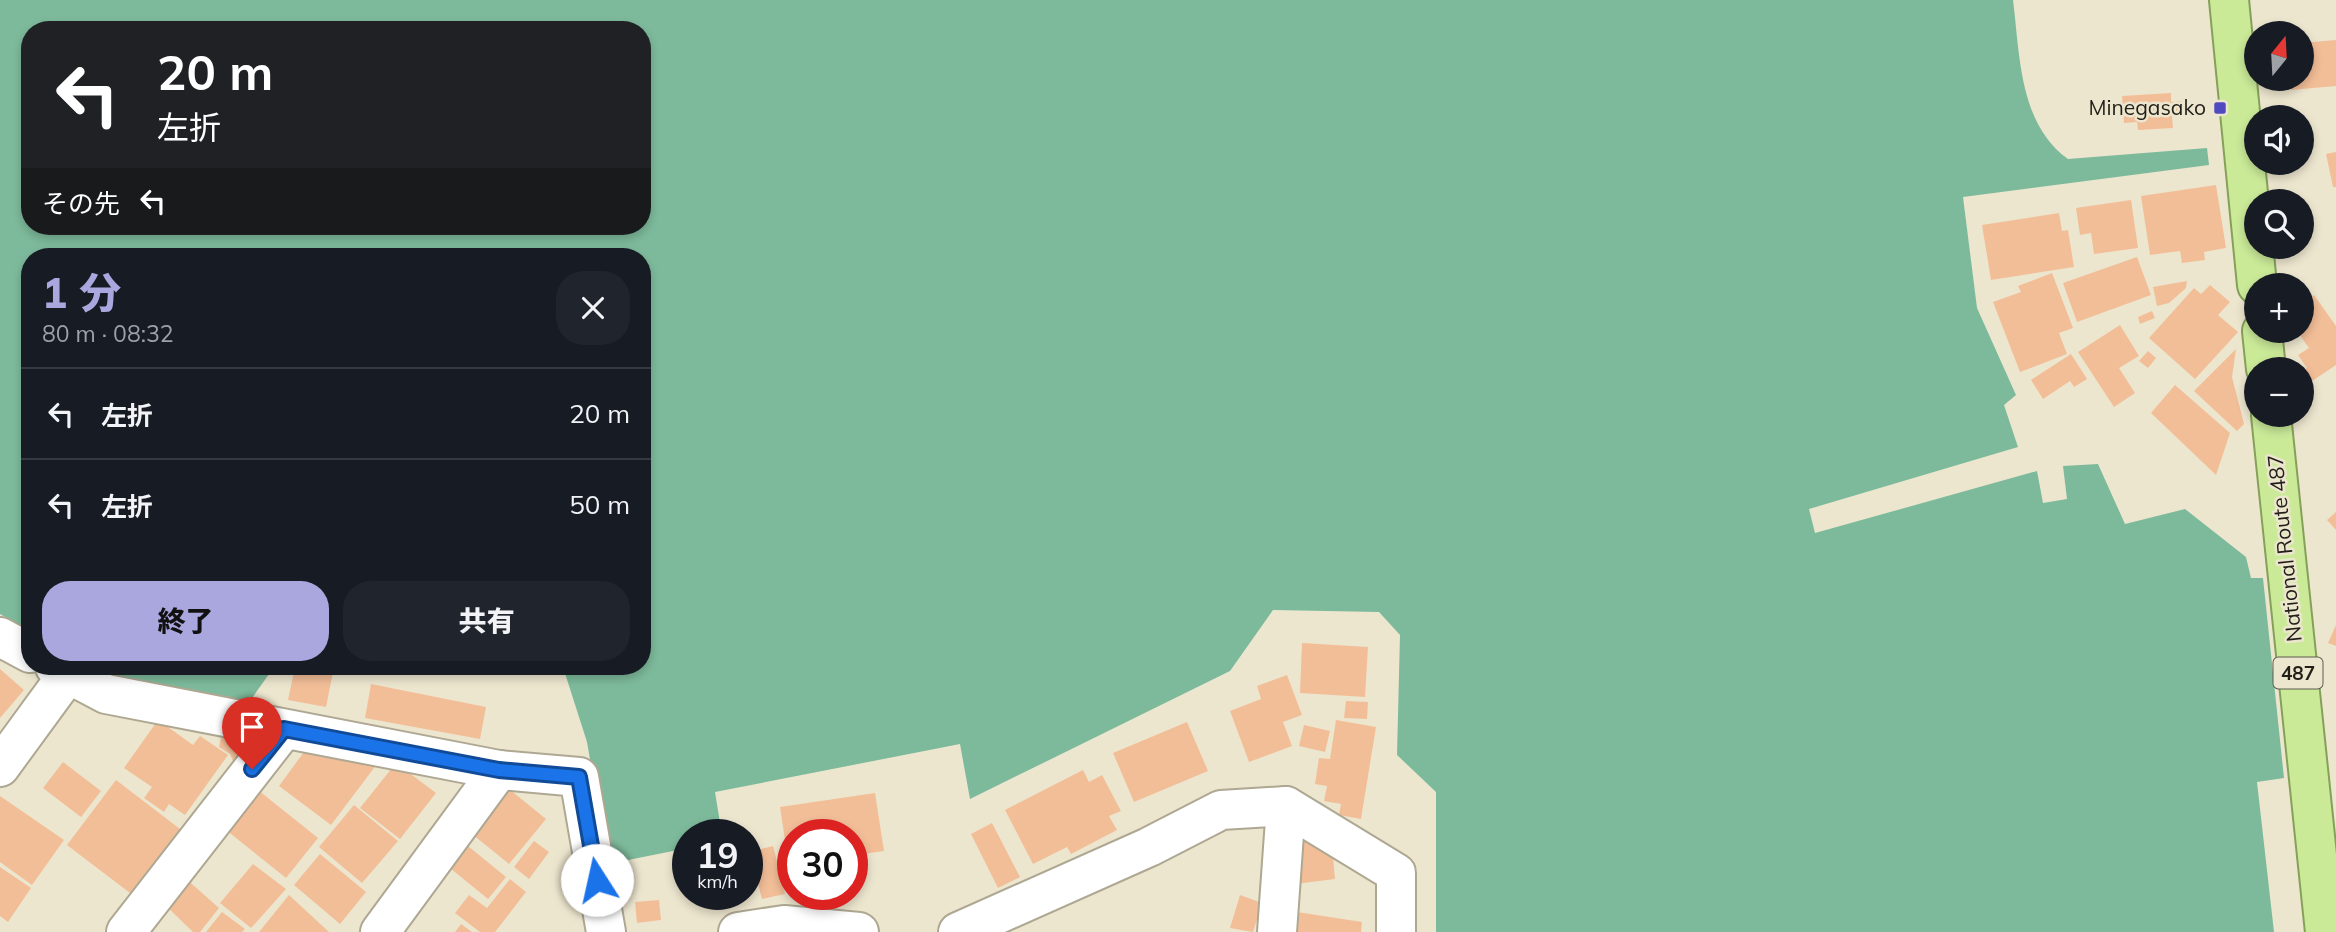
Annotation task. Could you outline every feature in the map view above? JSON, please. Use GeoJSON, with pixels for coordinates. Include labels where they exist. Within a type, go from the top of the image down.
{"type":"FeatureCollection","features":[{"type":"Feature","properties":{"kind":"highway"},"geometry":{"type":"LineString","coordinates":[[2229,0],[2256,273]]}},
{"type":"Feature","properties":{"kind":"highway","name":"National Route 487"},"geometry":{"type":"LineString","coordinates":[[2272,427],[2325,932]]}},
{"type":"Feature","properties":{"kind":"street"},"geometry":{"type":"LineString","coordinates":[[0,637],[21,648]]}},
{"type":"Feature","properties":{"kind":"street"},"geometry":{"type":"LineString","coordinates":[[0,768],[58,675]]}},
{"type":"Feature","properties":{"kind":"street"},"geometry":{"type":"LineString","coordinates":[[70,675],[106,694],[499,770],[579,777],[606,932]]}},
{"type":"Feature","properties":{"kind":"street"},"geometry":{"type":"LineString","coordinates":[[126,932],[284,729]]}},
{"type":"Feature","properties":{"kind":"street"},"geometry":{"type":"LineString","coordinates":[[380,932],[499,770]]}},
{"type":"Feature","properties":{"kind":"street"},"geometry":{"type":"LineString","coordinates":[[958,932],[1149,847],[1221,810],[1286,806],[1396,873],[1396,932]]}},
{"type":"Feature","properties":{"kind":"street"},"geometry":{"type":"LineString","coordinates":[[1277,932],[1286,806]]}},
{"type":"Feature","properties":{"kind":"street"},"geometry":{"type":"LineString","coordinates":[[738,932],[784,925],[859,932]]}},
{"type":"Feature","properties":{"kind":"shaded area"},"geometry":{"type":"Polygon","coordinates":[[[0,0],[2013,0],[2021,65],[2031,108],[2052,144],[2068,159],[2207,148],[2209,165],[1963,197],[1977,308],[2016,395],[2004,405],[2018,447],[1809,509],[1815,533],[2037,471],[2043,503],[2067,499],[2063,466],[2098,464],[2125,524],[2185,509],[2246,557],[2251,578],[2263,578],[2284,778],[2257,782],[2274,932],[1436,932],[1436,792],[1397,755],[1400,635],[1379,612],[1273,610],[1230,671],[970,799],[960,744],[715,792],[719,819],[672,819],[672,851],[608,864],[587,742],[566,675],[651,675],[651,248],[21,248],[21,627],[0,614],[0,0]]]}},
{"type":"Feature","properties":{"kind":"shaded area"},"geometry":{"type":"Polygon","coordinates":[[[100,675],[268,675],[245,708],[114,683],[100,675]]]}},
{"type":"Feature","properties":{"kind":"building"},"geometry":{"type":"Polygon","coordinates":[[[2336,40],[2336,86],[2314,88],[2314,42],[2336,40]]]}},
{"type":"Feature","properties":{"kind":"building"},"geometry":{"type":"Polygon","coordinates":[[[2171,93],[2171,102],[2182,101],[2182,116],[2172,116],[2173,128],[2138,130],[2137,122],[2124,123],[2122,96],[2171,93]]]}},
{"type":"Feature","properties":{"kind":"building"},"geometry":{"type":"Polygon","coordinates":[[[2336,152],[2336,187],[2333,187],[2326,154],[2336,152]]]}},
{"type":"Feature","properties":{"kind":"building"},"geometry":{"type":"Polygon","coordinates":[[[2216,185],[2226,248],[2204,252],[2205,260],[2182,263],[2180,251],[2150,255],[2141,196],[2216,185]]]}},
{"type":"Feature","properties":{"kind":"building"},"geometry":{"type":"Polygon","coordinates":[[[2131,200],[2138,248],[2094,254],[2091,233],[2080,235],[2076,208],[2131,200]]]}},
{"type":"Feature","properties":{"kind":"building"},"geometry":{"type":"Polygon","coordinates":[[[2059,213],[2062,231],[2068,230],[2074,267],[1991,280],[1982,225],[2059,213]]]}},
{"type":"Feature","properties":{"kind":"building"},"geometry":{"type":"Polygon","coordinates":[[[2137,257],[2151,295],[2077,322],[2063,283],[2137,257]]]}},
{"type":"Feature","properties":{"kind":"building"},"geometry":{"type":"Polygon","coordinates":[[[2052,273],[2073,328],[2059,333],[2067,354],[2020,372],[1993,302],[2021,292],[2018,286],[2052,273]]]}},
{"type":"Feature","properties":{"kind":"building"},"geometry":{"type":"Polygon","coordinates":[[[2187,281],[2186,288],[2169,303],[2157,306],[2153,287],[2187,281]]]}},
{"type":"Feature","properties":{"kind":"building"},"geometry":{"type":"Polygon","coordinates":[[[2210,285],[2230,302],[2218,315],[2238,332],[2195,379],[2149,338],[2194,288],[2201,294],[2210,285]]]}},
{"type":"Feature","properties":{"kind":"building"},"geometry":{"type":"Polygon","coordinates":[[[2314,295],[2336,326],[2336,365],[2314,380],[2314,357],[2298,355],[2309,348],[2305,343],[2314,343],[2314,295]]]}},
{"type":"Feature","properties":{"kind":"building"},"geometry":{"type":"Polygon","coordinates":[[[2152,311],[2155,318],[2140,324],[2138,317],[2152,311]]]}},
{"type":"Feature","properties":{"kind":"building"},"geometry":{"type":"Polygon","coordinates":[[[2120,325],[2139,356],[2119,368],[2135,393],[2114,407],[2078,352],[2120,325]]]}},
{"type":"Feature","properties":{"kind":"building"},"geometry":{"type":"Polygon","coordinates":[[[2236,349],[2232,377],[2244,424],[2237,431],[2194,391],[2236,349]]]}},
{"type":"Feature","properties":{"kind":"building"},"geometry":{"type":"Polygon","coordinates":[[[2148,351],[2156,358],[2148,368],[2139,361],[2148,351]]]}},
{"type":"Feature","properties":{"kind":"building"},"geometry":{"type":"Polygon","coordinates":[[[2071,354],[2087,379],[2074,387],[2070,381],[2043,399],[2031,380],[2071,354]]]}},
{"type":"Feature","properties":{"kind":"building"},"geometry":{"type":"Polygon","coordinates":[[[2175,385],[2230,433],[2216,475],[2151,413],[2175,385]]]}},
{"type":"Feature","properties":{"kind":"building"},"geometry":{"type":"Polygon","coordinates":[[[2336,512],[2336,530],[2327,520],[2336,512]]]}},
{"type":"Feature","properties":{"kind":"building"},"geometry":{"type":"Polygon","coordinates":[[[2336,625],[2336,646],[2328,643],[2336,625]]]}},
{"type":"Feature","properties":{"kind":"building"},"geometry":{"type":"Polygon","coordinates":[[[1302,643],[1368,647],[1365,697],[1300,693],[1302,643]]]}},
{"type":"Feature","properties":{"kind":"building"},"geometry":{"type":"Polygon","coordinates":[[[0,669],[24,690],[0,718],[0,669]]]}},
{"type":"Feature","properties":{"kind":"building"},"geometry":{"type":"Polygon","coordinates":[[[293,675],[332,675],[326,707],[288,700],[293,675]]]}},
{"type":"Feature","properties":{"kind":"building"},"geometry":{"type":"Polygon","coordinates":[[[1287,675],[1302,715],[1283,722],[1292,746],[1249,762],[1230,711],[1261,699],[1257,686],[1287,675]]]}},
{"type":"Feature","properties":{"kind":"building"},"geometry":{"type":"Polygon","coordinates":[[[371,684],[486,707],[480,739],[365,718],[371,684]]]}},
{"type":"Feature","properties":{"kind":"building"},"geometry":{"type":"Polygon","coordinates":[[[1346,701],[1368,702],[1367,719],[1344,718],[1346,701]]]}},
{"type":"Feature","properties":{"kind":"building"},"geometry":{"type":"Polygon","coordinates":[[[158,720],[193,745],[200,736],[228,755],[185,815],[169,804],[164,812],[144,798],[152,787],[124,768],[158,720]]]}},
{"type":"Feature","properties":{"kind":"building"},"geometry":{"type":"Polygon","coordinates":[[[1336,720],[1376,727],[1361,819],[1339,815],[1341,804],[1324,801],[1327,786],[1315,784],[1319,758],[1330,759],[1336,720]]]}},
{"type":"Feature","properties":{"kind":"building"},"geometry":{"type":"Polygon","coordinates":[[[1187,722],[1208,771],[1134,802],[1113,753],[1187,722]]]}},
{"type":"Feature","properties":{"kind":"building"},"geometry":{"type":"Polygon","coordinates":[[[1304,725],[1330,731],[1325,752],[1299,746],[1304,725]]]}},
{"type":"Feature","properties":{"kind":"building"},"geometry":{"type":"Polygon","coordinates":[[[223,730],[260,737],[238,772],[230,754],[219,747],[223,730]]]}},
{"type":"Feature","properties":{"kind":"building"},"geometry":{"type":"Polygon","coordinates":[[[304,752],[377,764],[331,825],[279,786],[304,752]]]}},
{"type":"Feature","properties":{"kind":"building"},"geometry":{"type":"Polygon","coordinates":[[[63,762],[101,791],[81,817],[43,788],[63,762]]]}},
{"type":"Feature","properties":{"kind":"building"},"geometry":{"type":"Polygon","coordinates":[[[396,763],[436,793],[400,839],[360,808],[396,763]]]}},
{"type":"Feature","properties":{"kind":"building"},"geometry":{"type":"Polygon","coordinates":[[[1083,770],[1089,782],[1102,775],[1121,811],[1109,816],[1117,830],[1071,854],[1067,847],[1033,864],[1005,810],[1083,770]]]}},
{"type":"Feature","properties":{"kind":"building"},"geometry":{"type":"Polygon","coordinates":[[[116,780],[180,829],[130,893],[67,845],[116,780]]]}},
{"type":"Feature","properties":{"kind":"building"},"geometry":{"type":"Polygon","coordinates":[[[509,789],[546,819],[509,864],[472,834],[509,789]]]}},
{"type":"Feature","properties":{"kind":"building"},"geometry":{"type":"Polygon","coordinates":[[[258,790],[318,838],[286,878],[226,830],[258,790]]]}},
{"type":"Feature","properties":{"kind":"building"},"geometry":{"type":"Polygon","coordinates":[[[875,793],[884,851],[868,853],[868,819],[782,819],[780,807],[875,793]]]}},
{"type":"Feature","properties":{"kind":"building"},"geometry":{"type":"Polygon","coordinates":[[[0,796],[64,840],[32,885],[0,862],[0,796]]]}},
{"type":"Feature","properties":{"kind":"building"},"geometry":{"type":"Polygon","coordinates":[[[354,805],[398,841],[362,883],[319,847],[354,805]]]}},
{"type":"Feature","properties":{"kind":"building"},"geometry":{"type":"Polygon","coordinates":[[[992,823],[1020,877],[998,888],[971,834],[992,823]]]}},
{"type":"Feature","properties":{"kind":"building"},"geometry":{"type":"Polygon","coordinates":[[[1314,838],[1316,848],[1332,846],[1335,879],[1295,884],[1290,841],[1314,838]]]}},
{"type":"Feature","properties":{"kind":"building"},"geometry":{"type":"Polygon","coordinates":[[[534,841],[549,852],[529,879],[514,867],[534,841]]]}},
{"type":"Feature","properties":{"kind":"building"},"geometry":{"type":"Polygon","coordinates":[[[468,846],[506,877],[488,899],[450,868],[468,846]]]}},
{"type":"Feature","properties":{"kind":"building"},"geometry":{"type":"Polygon","coordinates":[[[773,846],[777,862],[777,896],[763,899],[763,849],[773,846]]]}},
{"type":"Feature","properties":{"kind":"building"},"geometry":{"type":"Polygon","coordinates":[[[320,854],[366,892],[340,924],[294,885],[320,854]]]}},
{"type":"Feature","properties":{"kind":"building"},"geometry":{"type":"Polygon","coordinates":[[[253,864],[286,889],[251,928],[220,903],[253,864]]]}},
{"type":"Feature","properties":{"kind":"building"},"geometry":{"type":"Polygon","coordinates":[[[0,867],[31,888],[8,922],[0,916],[0,867]]]}},
{"type":"Feature","properties":{"kind":"building"},"geometry":{"type":"Polygon","coordinates":[[[184,877],[219,908],[200,932],[193,932],[162,902],[184,877]]]}},
{"type":"Feature","properties":{"kind":"building"},"geometry":{"type":"Polygon","coordinates":[[[510,879],[526,892],[495,932],[480,932],[455,913],[469,895],[487,908],[510,879]]]}},
{"type":"Feature","properties":{"kind":"building"},"geometry":{"type":"Polygon","coordinates":[[[289,895],[329,932],[259,932],[289,895]]]}},
{"type":"Feature","properties":{"kind":"building"},"geometry":{"type":"Polygon","coordinates":[[[1240,895],[1262,903],[1253,932],[1230,928],[1240,895]]]}},
{"type":"Feature","properties":{"kind":"building"},"geometry":{"type":"Polygon","coordinates":[[[659,900],[661,920],[637,923],[635,902],[659,900]]]}},
{"type":"Feature","properties":{"kind":"building"},"geometry":{"type":"Polygon","coordinates":[[[1284,910],[1362,922],[1361,932],[1281,932],[1284,910]]]}},
{"type":"Feature","properties":{"kind":"building"},"geometry":{"type":"Polygon","coordinates":[[[222,912],[245,929],[242,932],[206,932],[222,912]]]}},
{"type":"Feature","properties":{"kind":"building"},"geometry":{"type":"Polygon","coordinates":[[[461,924],[472,932],[455,932],[461,924]]]}},
{"type":"Feature","properties":{"kind":"place","name":"Minegasako"},"geometry":{"type":"Point","coordinates":[2220,108]}},
{"type":"Feature","properties":{"kind":"route"},"geometry":{"type":"LineString","coordinates":[[252,769],[284,729],[499,770],[579,777],[597,880]]}}]}
